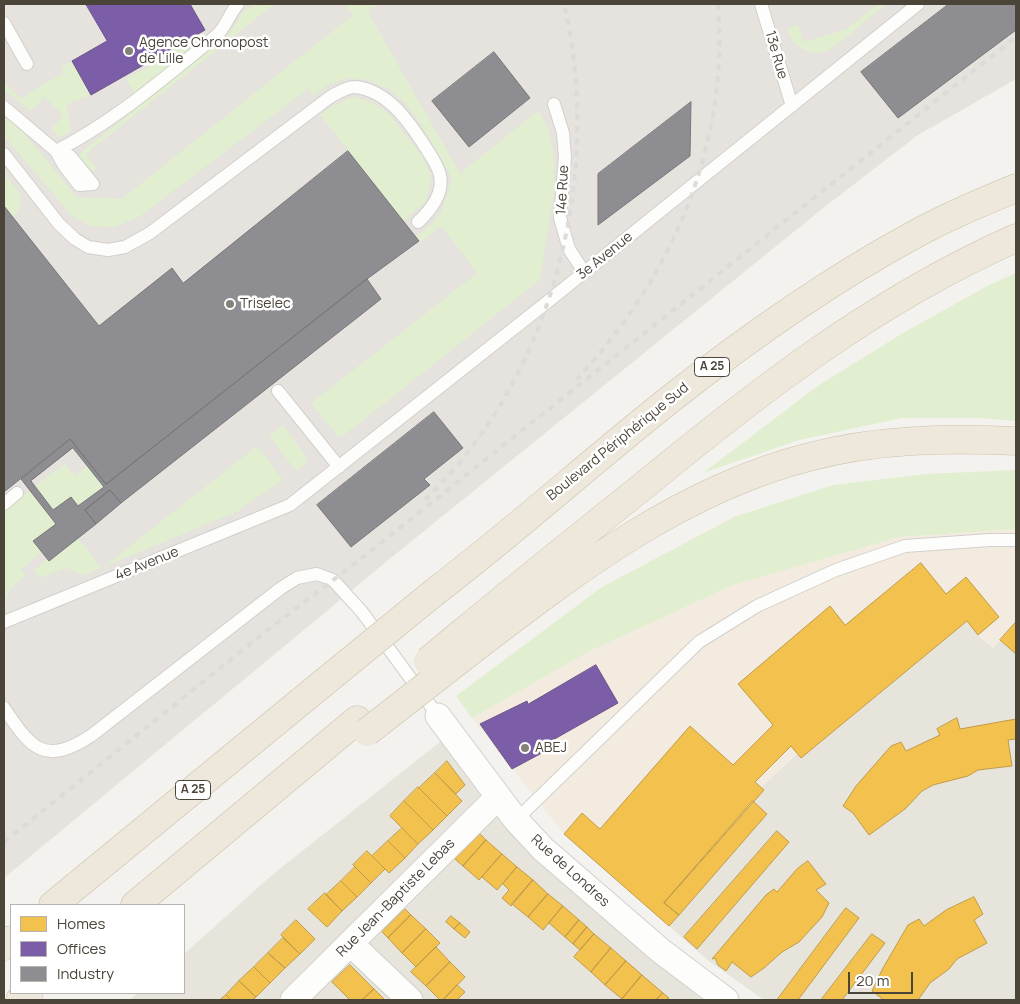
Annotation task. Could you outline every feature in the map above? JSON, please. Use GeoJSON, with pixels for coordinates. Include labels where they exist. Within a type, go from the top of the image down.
{"type":"FeatureCollection","features":[{"type":"Feature","properties":{"kind":"highway","name":"Boulevard Périphérique Sud"},"geometry":{"type":"LineString","coordinates":[[54,904],[672,398],[760,331],[842,276],[911,236],[970,207],[1016,188]]}},
{"type":"Feature","properties":{"kind":"highway"},"geometry":{"type":"LineString","coordinates":[[140,901],[470,639],[711,431],[810,356],[882,309],[941,274],[1016,238]]}},
{"type":"Feature","properties":{"kind":"highway"},"geometry":{"type":"LineString","coordinates":[[470,639],[657,520],[710,493],[755,474],[809,457],[848,449],[902,442],[965,439],[1016,441]]}},
{"type":"Feature","properties":{"kind":"street","name":"Rue de Londres"},"geometry":{"type":"LineString","coordinates":[[438,716],[516,820],[543,849],[661,951],[726,1000]]}},
{"type":"Feature","properties":{"kind":"street","name":"Rue Jean-Baptiste Lebas"},"geometry":{"type":"LineString","coordinates":[[293,1000],[498,797]]}},
{"type":"Feature","properties":{"kind":"street"},"geometry":{"type":"LineString","coordinates":[[350,943],[410,1000]]}},
{"type":"Feature","properties":{"kind":"lane"},"geometry":{"type":"LineString","coordinates":[[4,107],[56,151],[79,139],[140,98],[223,30],[229,16],[238,4]]}},
{"type":"Feature","properties":{"kind":"lane","name":"13e Rue"},"geometry":{"type":"LineString","coordinates":[[761,4],[792,106]]}},
{"type":"Feature","properties":{"kind":"lane","name":"3e Avenue"},"geometry":{"type":"LineString","coordinates":[[290,505],[918,4]]}},
{"type":"Feature","properties":{"kind":"lane"},"geometry":{"type":"LineString","coordinates":[[4,23],[27,64]]}},
{"type":"Feature","properties":{"kind":"lane"},"geometry":{"type":"LineString","coordinates":[[4,154],[59,224],[75,239],[88,247],[108,250],[125,247],[150,233],[330,97],[342,90],[354,87],[382,97],[398,110],[416,132],[432,158],[440,175],[439,191],[434,205],[418,222]]}},
{"type":"Feature","properties":{"kind":"lane","name":"14e Rue"},"geometry":{"type":"LineString","coordinates":[[554,104],[563,133],[564,157],[560,218],[569,249],[584,272]]}},
{"type":"Feature","properties":{"kind":"lane"},"geometry":{"type":"LineString","coordinates":[[278,390],[339,467]]}},
{"type":"Feature","properties":{"kind":"lane"},"geometry":{"type":"LineString","coordinates":[[4,504],[17,493]]}},
{"type":"Feature","properties":{"kind":"lane","name":"4e Avenue"},"geometry":{"type":"LineString","coordinates":[[4,622],[290,505]]}},
{"type":"Feature","properties":{"kind":"lane"},"geometry":{"type":"LineString","coordinates":[[516,820],[698,642],[757,606],[836,570],[905,546],[1016,540]]}},
{"type":"Feature","properties":{"kind":"lane"},"geometry":{"type":"LineString","coordinates":[[4,708],[24,736],[36,748],[52,751],[65,750],[77,745],[92,736],[281,588],[296,578],[317,574],[333,580],[362,612],[438,716]]}},
{"type":"Feature","properties":{"kind":"shaded area"},"geometry":{"type":"Polygon","coordinates":[[[4,4],[1016,4],[1016,79],[918,135],[827,205],[392,557],[4,878],[4,4]]]}},
{"type":"Feature","properties":{"kind":"shaded area"},"geometry":{"type":"Polygon","coordinates":[[[198,4],[226,4],[204,16],[198,4]]]}},
{"type":"Feature","properties":{"kind":"shaded area"},"geometry":{"type":"Polygon","coordinates":[[[275,4],[344,4],[353,14],[121,199],[86,154],[275,4]]]}},
{"type":"Feature","properties":{"kind":"shaded area"},"geometry":{"type":"Polygon","coordinates":[[[126,79],[134,94],[81,123],[74,108],[126,79]]]}},
{"type":"Feature","properties":{"kind":"shaded area"},"geometry":{"type":"Polygon","coordinates":[[[441,226],[477,273],[101,568],[88,550],[398,307],[376,278],[441,226]]]}},
{"type":"Feature","properties":{"kind":"shaded area"},"geometry":{"type":"Polygon","coordinates":[[[1016,529],[1016,654],[1000,640],[993,648],[966,621],[801,758],[796,754],[761,787],[754,801],[767,814],[669,926],[564,834],[472,718],[588,652],[733,585],[899,537],[1016,529]]]}},
{"type":"Feature","properties":{"kind":"shaded area"},"geometry":{"type":"Polygon","coordinates":[[[967,621],[978,635],[993,648],[1000,640],[1016,654],[1016,1000],[764,1000],[706,959],[669,926],[767,814],[753,801],[761,787],[797,754],[801,758],[967,621]]]}},
{"type":"Feature","properties":{"kind":"shaded area"},"geometry":{"type":"Polygon","coordinates":[[[441,741],[501,821],[702,1000],[129,1000],[137,994],[185,994],[185,953],[272,875],[441,741]]]}},
{"type":"Feature","properties":{"kind":"green space"},"geometry":{"type":"Polygon","coordinates":[[[254,4],[275,4],[87,153],[98,168],[93,171],[89,169],[80,159],[80,154],[84,150],[229,35],[242,13],[254,4]]]}},
{"type":"Feature","properties":{"kind":"green space"},"geometry":{"type":"Polygon","coordinates":[[[344,4],[378,4],[368,12],[460,173],[539,110],[549,131],[554,155],[555,186],[540,280],[343,436],[339,437],[311,403],[477,273],[441,226],[421,242],[416,236],[437,218],[452,179],[433,144],[409,107],[391,90],[367,80],[348,78],[328,85],[313,96],[308,89],[139,217],[114,227],[91,226],[72,216],[4,136],[4,116],[23,132],[77,197],[121,199],[353,15],[344,4]]]}},
{"type":"Feature","properties":{"kind":"green space"},"geometry":{"type":"Polygon","coordinates":[[[879,4],[886,4],[830,50],[825,52],[806,51],[801,48],[792,39],[787,28],[798,25],[804,42],[846,29],[879,4]]]}},
{"type":"Feature","properties":{"kind":"green space"},"geometry":{"type":"Polygon","coordinates":[[[200,33],[205,39],[134,94],[126,79],[149,67],[146,64],[200,33]]]}},
{"type":"Feature","properties":{"kind":"green space"},"geometry":{"type":"Polygon","coordinates":[[[72,61],[91,95],[67,104],[71,131],[60,138],[51,129],[63,115],[45,97],[31,112],[4,89],[4,83],[21,98],[63,73],[61,68],[72,61]]]}},
{"type":"Feature","properties":{"kind":"green space"},"geometry":{"type":"Polygon","coordinates":[[[354,97],[371,102],[388,113],[423,157],[431,175],[430,188],[425,202],[404,221],[320,115],[334,105],[354,97]]]}},
{"type":"Feature","properties":{"kind":"green space"},"geometry":{"type":"Polygon","coordinates":[[[4,174],[20,195],[21,205],[13,217],[4,206],[4,174]]]}},
{"type":"Feature","properties":{"kind":"green space"},"geometry":{"type":"Polygon","coordinates":[[[1016,273],[1016,421],[977,418],[902,418],[799,440],[703,473],[819,385],[903,333],[989,285],[1016,273]]]}},
{"type":"Feature","properties":{"kind":"green space"},"geometry":{"type":"Polygon","coordinates":[[[283,425],[308,459],[296,471],[269,436],[283,425]]]}},
{"type":"Feature","properties":{"kind":"green space"},"geometry":{"type":"Polygon","coordinates":[[[257,446],[283,480],[238,511],[103,567],[257,446]]]}},
{"type":"Feature","properties":{"kind":"green space"},"geometry":{"type":"Polygon","coordinates":[[[65,463],[75,476],[87,466],[104,487],[78,506],[70,497],[53,510],[35,486],[65,463]]]}},
{"type":"Feature","properties":{"kind":"green space"},"geometry":{"type":"Polygon","coordinates":[[[1016,470],[1016,529],[899,537],[733,585],[588,652],[472,718],[456,696],[602,587],[734,517],[833,485],[926,474],[1016,470]]]}},
{"type":"Feature","properties":{"kind":"green space"},"geometry":{"type":"Polygon","coordinates":[[[30,490],[56,524],[33,541],[42,552],[21,569],[26,576],[11,588],[4,603],[4,511],[30,490]]]}},
{"type":"Feature","properties":{"kind":"green space"},"geometry":{"type":"Polygon","coordinates":[[[78,538],[102,568],[83,575],[66,568],[40,578],[34,570],[47,559],[49,561],[78,538]]]}},
{"type":"Feature","properties":{"kind":"building: Homes"},"geometry":{"type":"Polygon","coordinates":[[[921,563],[946,594],[966,577],[999,617],[978,635],[967,621],[801,758],[791,746],[755,782],[764,790],[664,903],[679,915],[669,926],[564,834],[582,813],[600,829],[690,726],[733,765],[773,725],[738,684],[830,606],[845,625],[921,563]]]}},
{"type":"Feature","properties":{"kind":"building: Homes"},"geometry":{"type":"Polygon","coordinates":[[[1016,622],[1016,654],[1000,640],[1016,622]]]}},
{"type":"Feature","properties":{"kind":"building: Homes"},"geometry":{"type":"Polygon","coordinates":[[[957,718],[960,729],[1016,719],[1016,739],[1008,740],[1012,766],[978,770],[968,776],[933,785],[922,791],[905,809],[869,835],[853,813],[843,806],[856,786],[891,746],[901,742],[906,751],[940,735],[937,729],[957,718]]]}},
{"type":"Feature","properties":{"kind":"building: Homes"},"geometry":{"type":"Polygon","coordinates":[[[447,761],[465,785],[456,794],[435,773],[447,761]]]}},
{"type":"Feature","properties":{"kind":"building: Homes"},"geometry":{"type":"Polygon","coordinates":[[[435,773],[462,801],[447,816],[419,788],[435,773]]]}},
{"type":"Feature","properties":{"kind":"building: Homes"},"geometry":{"type":"Polygon","coordinates":[[[418,787],[447,816],[433,830],[404,801],[418,787]]]}},
{"type":"Feature","properties":{"kind":"building: Homes"},"geometry":{"type":"Polygon","coordinates":[[[404,801],[433,830],[418,844],[390,816],[404,801]]]}},
{"type":"Feature","properties":{"kind":"building: Homes"},"geometry":{"type":"Polygon","coordinates":[[[753,801],[767,814],[679,915],[664,903],[753,801]]]}},
{"type":"Feature","properties":{"kind":"building: Homes"},"geometry":{"type":"Polygon","coordinates":[[[402,828],[418,844],[405,858],[388,841],[402,828]]]}},
{"type":"Feature","properties":{"kind":"building: Homes"},"geometry":{"type":"Polygon","coordinates":[[[777,831],[789,842],[697,949],[684,937],[777,831]]]}},
{"type":"Feature","properties":{"kind":"building: Homes"},"geometry":{"type":"Polygon","coordinates":[[[480,834],[486,840],[463,866],[455,859],[480,834]]]}},
{"type":"Feature","properties":{"kind":"building: Homes"},"geometry":{"type":"Polygon","coordinates":[[[486,840],[502,854],[479,880],[463,866],[486,840]]]}},
{"type":"Feature","properties":{"kind":"building: Homes"},"geometry":{"type":"Polygon","coordinates":[[[388,841],[405,858],[389,873],[372,856],[388,841]]]}},
{"type":"Feature","properties":{"kind":"building: Homes"},"geometry":{"type":"Polygon","coordinates":[[[367,851],[385,869],[371,883],[353,865],[367,851]]]}},
{"type":"Feature","properties":{"kind":"building: Homes"},"geometry":{"type":"Polygon","coordinates":[[[502,854],[517,867],[497,890],[482,877],[502,854]]]}},
{"type":"Feature","properties":{"kind":"building: Homes"},"geometry":{"type":"Polygon","coordinates":[[[808,861],[826,884],[816,890],[829,903],[822,917],[799,942],[782,952],[751,977],[732,962],[726,971],[718,965],[715,958],[712,959],[766,895],[774,889],[777,892],[797,869],[808,861]]]}},
{"type":"Feature","properties":{"kind":"building: Homes"},"geometry":{"type":"Polygon","coordinates":[[[355,867],[371,883],[357,897],[341,881],[355,867]]]}},
{"type":"Feature","properties":{"kind":"building: Homes"},"geometry":{"type":"Polygon","coordinates":[[[517,867],[533,880],[511,906],[502,898],[509,890],[503,884],[517,867]]]}},
{"type":"Feature","properties":{"kind":"building: Homes"},"geometry":{"type":"Polygon","coordinates":[[[533,880],[548,894],[528,917],[512,904],[533,880]]]}},
{"type":"Feature","properties":{"kind":"building: Homes"},"geometry":{"type":"Polygon","coordinates":[[[341,881],[357,897],[342,911],[326,895],[341,881]]]}},
{"type":"Feature","properties":{"kind":"building: Homes"},"geometry":{"type":"Polygon","coordinates":[[[325,893],[342,911],[327,927],[308,909],[325,893]]]}},
{"type":"Feature","properties":{"kind":"building: Homes"},"geometry":{"type":"Polygon","coordinates":[[[548,894],[563,906],[543,930],[528,917],[548,894]]]}},
{"type":"Feature","properties":{"kind":"building: Homes"},"geometry":{"type":"Polygon","coordinates":[[[974,897],[983,914],[974,920],[987,943],[957,959],[949,969],[930,983],[918,1000],[884,1000],[872,991],[908,925],[919,919],[924,926],[946,910],[974,897]]]}},
{"type":"Feature","properties":{"kind":"building: Homes"},"geometry":{"type":"Polygon","coordinates":[[[563,906],[579,920],[565,937],[549,923],[563,906]]]}},
{"type":"Feature","properties":{"kind":"building: Homes"},"geometry":{"type":"Polygon","coordinates":[[[846,908],[859,918],[798,1000],[777,1000],[846,908]]]}},
{"type":"Feature","properties":{"kind":"building: Homes"},"geometry":{"type":"Polygon","coordinates":[[[405,909],[411,915],[388,938],[382,932],[405,909]]]}},
{"type":"Feature","properties":{"kind":"building: Homes"},"geometry":{"type":"Polygon","coordinates":[[[411,915],[426,929],[402,953],[388,938],[411,915]]]}},
{"type":"Feature","properties":{"kind":"building: Homes"},"geometry":{"type":"Polygon","coordinates":[[[451,916],[460,923],[454,929],[446,922],[451,916]]]}},
{"type":"Feature","properties":{"kind":"building: Homes"},"geometry":{"type":"Polygon","coordinates":[[[296,920],[315,939],[300,954],[281,935],[296,920]]]}},
{"type":"Feature","properties":{"kind":"building: Homes"},"geometry":{"type":"Polygon","coordinates":[[[579,920],[587,927],[573,944],[565,937],[579,920]]]}},
{"type":"Feature","properties":{"kind":"building: Homes"},"geometry":{"type":"Polygon","coordinates":[[[460,923],[470,932],[465,938],[454,929],[460,923]]]}},
{"type":"Feature","properties":{"kind":"building: Homes"},"geometry":{"type":"Polygon","coordinates":[[[587,927],[594,934],[580,950],[573,944],[587,927]]]}},
{"type":"Feature","properties":{"kind":"building: Homes"},"geometry":{"type":"Polygon","coordinates":[[[426,929],[440,943],[416,967],[402,953],[426,929]]]}},
{"type":"Feature","properties":{"kind":"building: Homes"},"geometry":{"type":"Polygon","coordinates":[[[594,934],[611,948],[591,972],[574,957],[594,934]]]}},
{"type":"Feature","properties":{"kind":"building: Homes"},"geometry":{"type":"Polygon","coordinates":[[[872,934],[885,943],[842,1000],[821,1000],[872,934]]]}},
{"type":"Feature","properties":{"kind":"building: Homes"},"geometry":{"type":"Polygon","coordinates":[[[283,938],[300,954],[285,968],[268,953],[283,938]]]}},
{"type":"Feature","properties":{"kind":"building: Homes"},"geometry":{"type":"Polygon","coordinates":[[[436,947],[450,962],[426,986],[411,972],[436,947]]]}},
{"type":"Feature","properties":{"kind":"building: Homes"},"geometry":{"type":"Polygon","coordinates":[[[611,948],[626,961],[605,985],[591,972],[611,948]]]}},
{"type":"Feature","properties":{"kind":"building: Homes"},"geometry":{"type":"Polygon","coordinates":[[[268,953],[285,968],[270,983],[254,967],[268,953]]]}},
{"type":"Feature","properties":{"kind":"building: Homes"},"geometry":{"type":"Polygon","coordinates":[[[626,961],[642,975],[622,999],[605,985],[626,961]]]}},
{"type":"Feature","properties":{"kind":"building: Homes"},"geometry":{"type":"Polygon","coordinates":[[[450,962],[465,977],[443,1000],[440,1000],[426,986],[450,962]]]}},
{"type":"Feature","properties":{"kind":"building: Homes"},"geometry":{"type":"Polygon","coordinates":[[[350,965],[374,989],[362,1000],[350,1000],[332,982],[350,965]]]}},
{"type":"Feature","properties":{"kind":"building: Homes"},"geometry":{"type":"Polygon","coordinates":[[[254,967],[270,983],[256,997],[239,981],[254,967]]]}},
{"type":"Feature","properties":{"kind":"building: Homes"},"geometry":{"type":"Polygon","coordinates":[[[642,975],[663,993],[656,1000],[623,1000],[622,999],[642,975]]]}},
{"type":"Feature","properties":{"kind":"building: Homes"},"geometry":{"type":"Polygon","coordinates":[[[239,981],[256,997],[252,1000],[231,1000],[226,995],[239,981]]]}},
{"type":"Feature","properties":{"kind":"building: Homes"},"geometry":{"type":"Polygon","coordinates":[[[457,985],[465,992],[457,1000],[443,1000],[457,985]]]}},
{"type":"Feature","properties":{"kind":"building: Homes"},"geometry":{"type":"Polygon","coordinates":[[[374,989],[385,1000],[362,1000],[374,989]]]}},
{"type":"Feature","properties":{"kind":"building: Homes"},"geometry":{"type":"Polygon","coordinates":[[[663,993],[669,998],[666,1000],[656,1000],[663,993]]]}},
{"type":"Feature","properties":{"kind":"building: Homes"},"geometry":{"type":"Polygon","coordinates":[[[226,995],[231,1000],[220,1000],[226,995]]]}},
{"type":"Feature","properties":{"kind":"building: Offices","name":"Agence Chronopost de Lille"},"geometry":{"type":"Polygon","coordinates":[[[86,4],[190,4],[205,30],[91,95],[72,61],[107,41],[86,4]]]}},
{"type":"Feature","properties":{"kind":"building: Offices"},"geometry":{"type":"Polygon","coordinates":[[[596,665],[618,703],[551,741],[553,747],[512,769],[480,724],[527,701],[528,704],[596,665]]]}},
{"type":"Feature","properties":{"kind":"building: Industry"},"geometry":{"type":"Polygon","coordinates":[[[949,4],[1016,4],[1016,30],[898,118],[861,72],[949,4]]]}},
{"type":"Feature","properties":{"kind":"building: Industry"},"geometry":{"type":"Polygon","coordinates":[[[494,52],[530,98],[469,147],[432,101],[494,52]]]}},
{"type":"Feature","properties":{"kind":"building: Industry"},"geometry":{"type":"Polygon","coordinates":[[[691,102],[690,156],[598,225],[598,174],[691,102]]]}},
{"type":"Feature","properties":{"kind":"building: Industry","name":"Triselec"},"geometry":{"type":"Polygon","coordinates":[[[348,151],[419,241],[367,279],[106,484],[70,439],[4,492],[4,206],[99,326],[172,268],[183,283],[348,151]]]}},
{"type":"Feature","properties":{"kind":"building: Industry"},"geometry":{"type":"Polygon","coordinates":[[[367,279],[381,299],[121,503],[110,490],[85,510],[96,524],[49,561],[33,541],[56,524],[21,479],[70,439],[106,484],[367,279]],[[73,448],[31,481],[53,510],[71,497],[78,506],[104,487],[73,448]]]}},
{"type":"Feature","properties":{"kind":"building: Industry"},"geometry":{"type":"Polygon","coordinates":[[[434,412],[463,448],[424,479],[430,485],[351,547],[317,505],[434,412]]]}},
{"type":"Feature","properties":{"kind":"building: Industry"},"geometry":{"type":"Polygon","coordinates":[[[110,490],[121,503],[96,524],[85,510],[110,490]]]}},
{"type":"Feature","properties":{"kind":"railway"},"geometry":{"type":"LineString","coordinates":[[425,500],[469,450],[506,395],[536,334],[557,270],[571,204],[577,136],[575,69],[564,4]]}},
{"type":"Feature","properties":{"kind":"railway"},"geometry":{"type":"LineString","coordinates":[[576,380],[606,346],[656,272],[676,233],[693,193],[705,150],[714,106],[719,61],[718,4]]}},
{"type":"Feature","properties":{"kind":"railway"},"geometry":{"type":"LineString","coordinates":[[4,842],[260,636],[362,558],[1016,37]]}},
{"type":"Feature","properties":{"kind":"place","name":"Agence Chronopost de Lille"},"geometry":{"type":"Point","coordinates":[129,51]}},
{"type":"Feature","properties":{"kind":"place","name":"Triselec"},"geometry":{"type":"Point","coordinates":[230,304]}},
{"type":"Feature","properties":{"kind":"place","name":"ABEJ"},"geometry":{"type":"Point","coordinates":[525,748]}}]}
